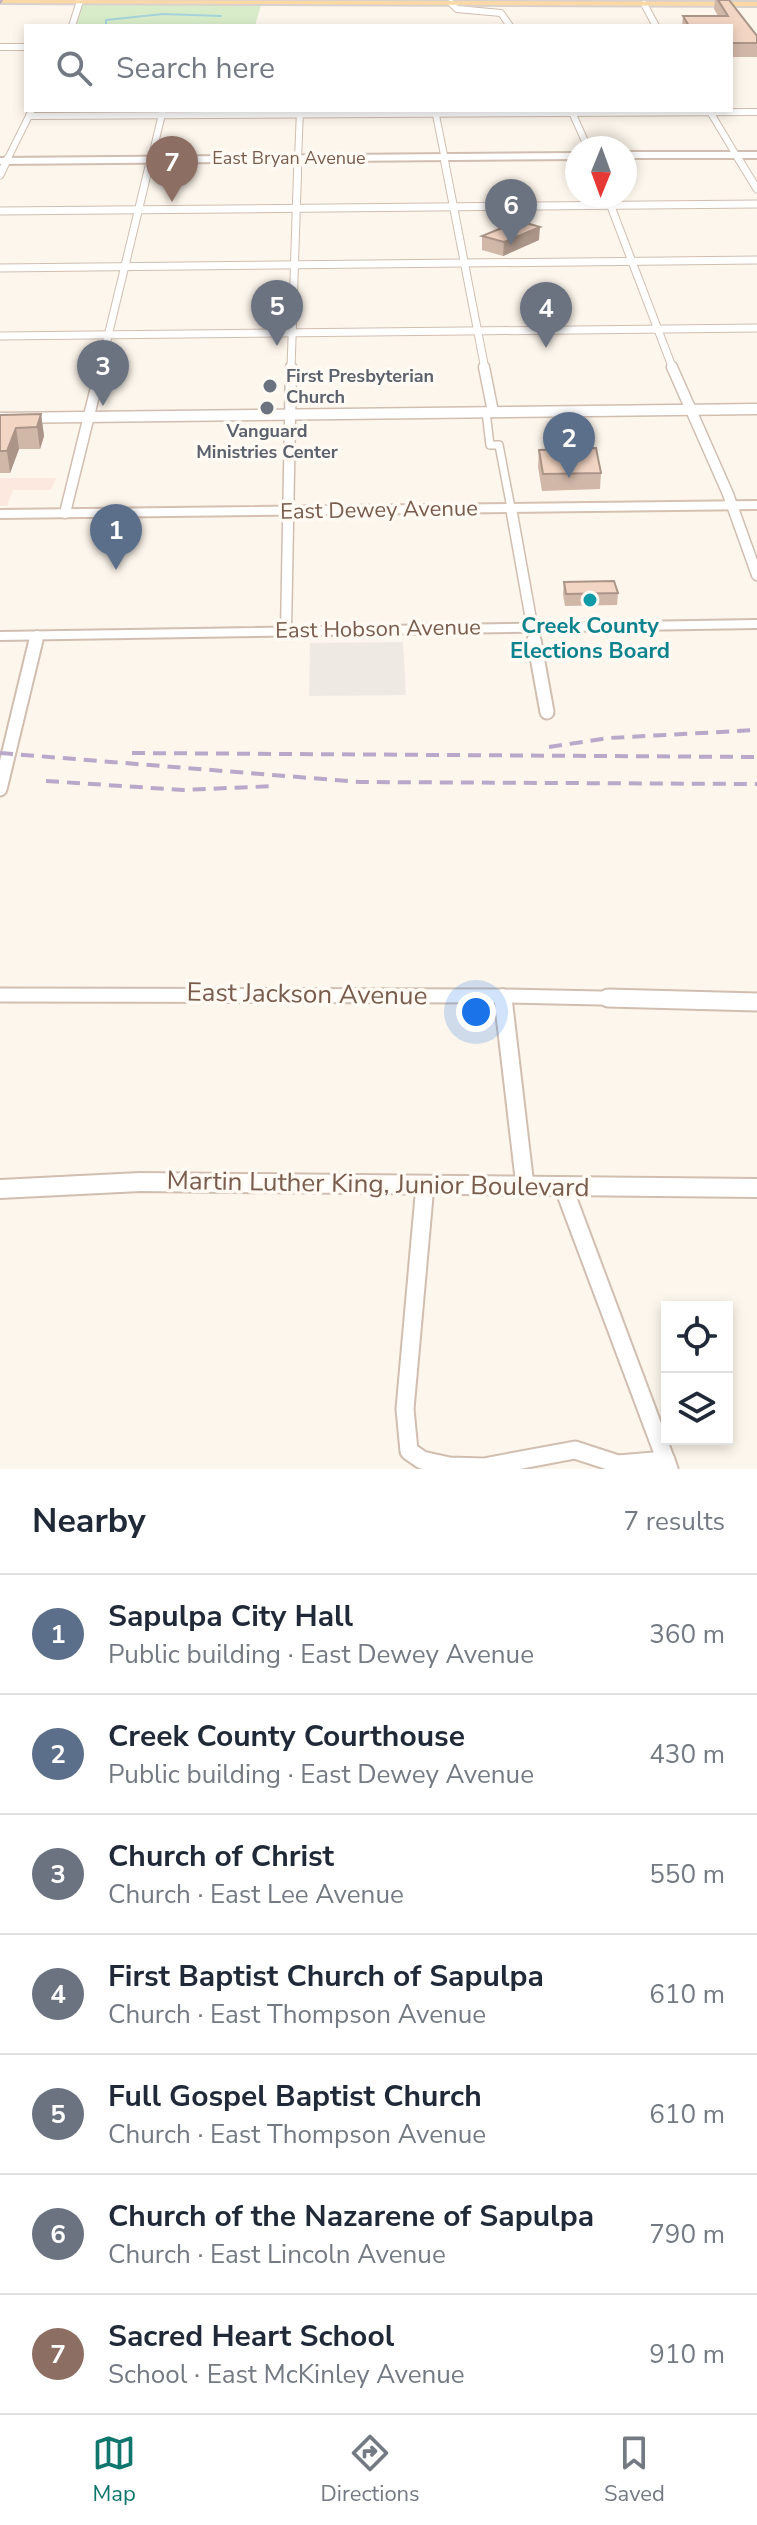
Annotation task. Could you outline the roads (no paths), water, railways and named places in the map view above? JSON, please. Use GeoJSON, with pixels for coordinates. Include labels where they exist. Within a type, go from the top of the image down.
{"type":"FeatureCollection","features":[{"type":"Feature","properties":{"kind":"main road"},"geometry":{"type":"LineString","coordinates":[[0,1],[755,2]]}},
{"type":"Feature","properties":{"kind":"main road","name":"East Dewey Avenue"},"geometry":{"type":"LineString","coordinates":[[0,514],[757,505]]}},
{"type":"Feature","properties":{"kind":"street"},"geometry":{"type":"LineString","coordinates":[[73,24],[80,1]]}},
{"type":"Feature","properties":{"kind":"street"},"geometry":{"type":"LineString","coordinates":[[451,3],[457,9],[501,13],[509,24]]}},
{"type":"Feature","properties":{"kind":"street"},"geometry":{"type":"LineString","coordinates":[[644,4],[655,24]]}},
{"type":"Feature","properties":{"kind":"street"},"geometry":{"type":"LineString","coordinates":[[0,47],[24,47]]}},
{"type":"Feature","properties":{"kind":"street"},"geometry":{"type":"LineString","coordinates":[[286,631],[293,414],[290,333],[296,265],[300,112]]}},
{"type":"Feature","properties":{"kind":"street"},"geometry":{"type":"LineString","coordinates":[[0,175],[3,161],[30,113],[435,112],[455,206],[489,412],[490,445],[499,445],[547,712]]}},
{"type":"Feature","properties":{"kind":"street"},"geometry":{"type":"LineString","coordinates":[[571,112],[582,136]]}},
{"type":"Feature","properties":{"kind":"street"},"geometry":{"type":"LineString","coordinates":[[710,112],[757,189]]}},
{"type":"Feature","properties":{"kind":"street"},"geometry":{"type":"LineString","coordinates":[[733,112],[757,112]]}},
{"type":"Feature","properties":{"kind":"street"},"geometry":{"type":"LineString","coordinates":[[65,513],[123,267],[154,159],[162,113]]}},
{"type":"Feature","properties":{"kind":"street"},"geometry":{"type":"LineString","coordinates":[[637,155],[757,155]]}},
{"type":"Feature","properties":{"kind":"street","name":"East Bryan Avenue"},"geometry":{"type":"LineString","coordinates":[[3,161],[565,156]]}},
{"type":"Feature","properties":{"kind":"street"},"geometry":{"type":"LineString","coordinates":[[637,201],[757,204]]}},
{"type":"Feature","properties":{"kind":"street"},"geometry":{"type":"LineString","coordinates":[[0,211],[455,206],[565,202]]}},
{"type":"Feature","properties":{"kind":"street"},"geometry":{"type":"LineString","coordinates":[[611,208],[655,329],[732,505],[757,575]]}},
{"type":"Feature","properties":{"kind":"street"},"geometry":{"type":"LineString","coordinates":[[0,268],[757,260]]}},
{"type":"Feature","properties":{"kind":"street"},"geometry":{"type":"LineString","coordinates":[[0,336],[757,328]]}},
{"type":"Feature","properties":{"kind":"street"},"geometry":{"type":"LineString","coordinates":[[0,418],[757,409]]}},
{"type":"Feature","properties":{"kind":"street","name":"East Hobson Avenue"},"geometry":{"type":"LineString","coordinates":[[0,636],[757,624]]}},
{"type":"Feature","properties":{"kind":"street"},"geometry":{"type":"LineString","coordinates":[[0,789],[37,636]]}},
{"type":"Feature","properties":{"kind":"street","name":"East Jackson Avenue"},"geometry":{"type":"LineString","coordinates":[[0,995],[503,996],[757,1002]]}},
{"type":"Feature","properties":{"kind":"street"},"geometry":{"type":"LineString","coordinates":[[503,996],[525,1186]]}},
{"type":"Feature","properties":{"kind":"street","name":"Martin Luther King, Junior Boulevard"},"geometry":{"type":"LineString","coordinates":[[0,1189],[140,1182],[757,1188]]}},
{"type":"Feature","properties":{"kind":"street"},"geometry":{"type":"LineString","coordinates":[[425,1185],[405,1409],[409,1451],[422,1460],[449,1466],[484,1467],[575,1450],[618,1464],[667,1464],[563,1186]]}},
{"type":"Feature","properties":{"kind":"waterway"},"geometry":{"type":"LineString","coordinates":[[106,24],[106,20],[163,14],[221,16]]}},
{"type":"Feature","properties":{"kind":"railway"},"geometry":{"type":"LineString","coordinates":[[549,747],[609,738],[757,730]]}},
{"type":"Feature","properties":{"kind":"railway"},"geometry":{"type":"LineString","coordinates":[[0,753],[360,782],[757,784]]}},
{"type":"Feature","properties":{"kind":"railway"},"geometry":{"type":"LineString","coordinates":[[132,753],[757,757]]}},
{"type":"Feature","properties":{"kind":"railway"},"geometry":{"type":"LineString","coordinates":[[46,781],[183,790],[276,786]]}},
{"type":"Feature","properties":{"kind":"place","name":"Sacred Heart School"},"geometry":{"type":"Point","coordinates":[172,202]}},
{"type":"Feature","properties":{"kind":"place","name":"Church of the Nazarene of Sapulpa"},"geometry":{"type":"Point","coordinates":[511,245]}},
{"type":"Feature","properties":{"kind":"place","name":"Full Gospel Baptist Church"},"geometry":{"type":"Point","coordinates":[277,346]}},
{"type":"Feature","properties":{"kind":"place","name":"First Baptist Church of Sapulpa"},"geometry":{"type":"Point","coordinates":[546,348]}},
{"type":"Feature","properties":{"kind":"place","name":"First Presbyterian Church"},"geometry":{"type":"Point","coordinates":[270,386]}},
{"type":"Feature","properties":{"kind":"place","name":"Church of Christ"},"geometry":{"type":"Point","coordinates":[103,406]}},
{"type":"Feature","properties":{"kind":"place","name":"Vanguard Ministries Center"},"geometry":{"type":"Point","coordinates":[267,408]}},
{"type":"Feature","properties":{"kind":"place","name":"Creek County Courthouse"},"geometry":{"type":"Point","coordinates":[569,478]}},
{"type":"Feature","properties":{"kind":"place","name":"Sapulpa City Hall"},"geometry":{"type":"Point","coordinates":[116,570]}},
{"type":"Feature","properties":{"kind":"place","name":"Creek County Elections Board"},"geometry":{"type":"Point","coordinates":[590,600]}}]}
